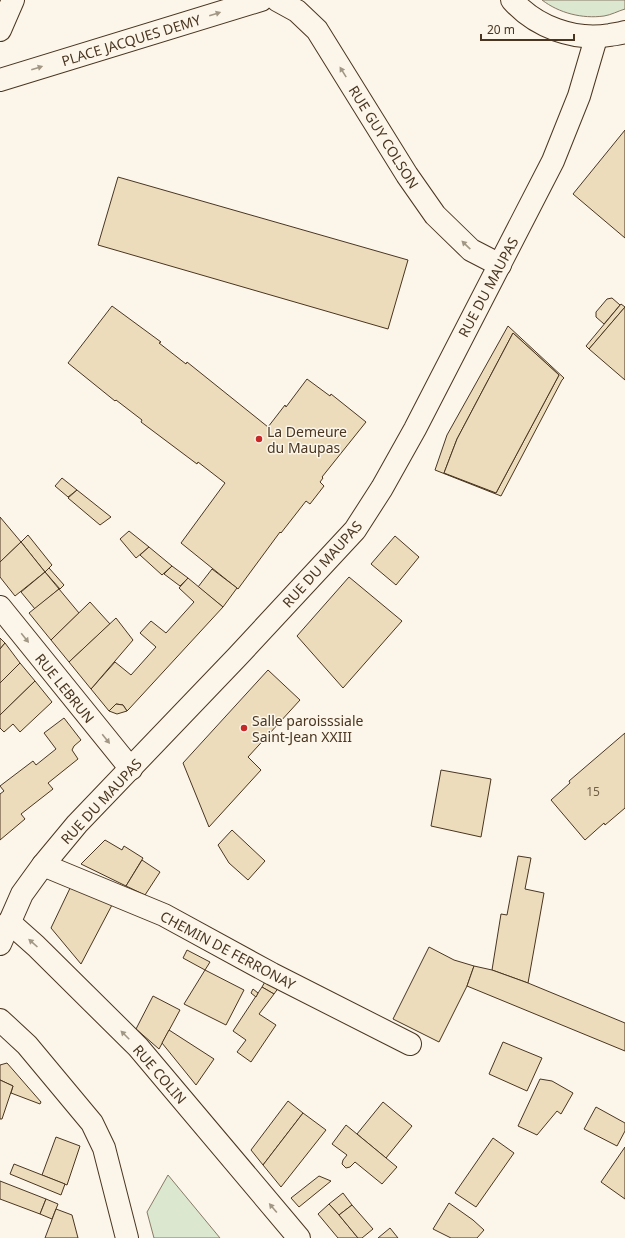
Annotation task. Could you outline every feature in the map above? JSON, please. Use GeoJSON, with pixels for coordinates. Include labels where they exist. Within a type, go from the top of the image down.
{"type":"FeatureCollection","features":[{"type":"Feature","properties":{"kind":"street"},"geometry":{"type":"LineString","coordinates":[[0,30],[13,0]]}},
{"type":"Feature","properties":{"kind":"street","name":"PLACE JACQUES DEMY"},"geometry":{"type":"LineString","coordinates":[[0,80],[261,0]]}},
{"type":"Feature","properties":{"kind":"street","name":"RUE GUY COLSON"},"geometry":{"type":"LineString","coordinates":[[277,0],[297,11],[317,30],[407,174],[435,215],[471,250],[500,265]]}},
{"type":"Feature","properties":{"kind":"street"},"geometry":{"type":"LineString","coordinates":[[512,0],[536,22],[565,34],[596,38],[625,32]]}},
{"type":"Feature","properties":{"kind":"street","name":"RUE DU MAUPAS"},"geometry":{"type":"LineString","coordinates":[[0,944],[22,894],[43,865],[78,824],[355,530],[390,475],[553,160],[579,96],[596,38]]}},
{"type":"Feature","properties":{"kind":"street","name":"RUE LEBRUN"},"geometry":{"type":"LineString","coordinates":[[0,608],[131,769]]}},
{"type":"Feature","properties":{"kind":"street","name":"CHEMIN DE FERRONAY"},"geometry":{"type":"LineString","coordinates":[[43,865],[164,915],[272,974],[410,1044]]}},
{"type":"Feature","properties":{"kind":"street","name":"RUE COLIN"},"geometry":{"type":"LineString","coordinates":[[9,922],[36,946],[138,1047],[298,1238]]}},
{"type":"Feature","properties":{"kind":"street"},"geometry":{"type":"LineString","coordinates":[[0,1020],[27,1045],[92,1123],[104,1148],[127,1238]]}},
{"type":"Feature","properties":{"kind":"green space"},"geometry":{"type":"Polygon","coordinates":[[[542,0],[625,0],[625,9],[607,15],[587,17],[563,12],[542,0]]]}},
{"type":"Feature","properties":{"kind":"green space"},"geometry":{"type":"Polygon","coordinates":[[[168,1175],[220,1238],[154,1238],[147,1212],[168,1175]]]}},
{"type":"Feature","properties":{"kind":"building"},"geometry":{"type":"Polygon","coordinates":[[[625,130],[625,238],[573,194],[625,130]]]}},
{"type":"Feature","properties":{"kind":"building"},"geometry":{"type":"Polygon","coordinates":[[[118,177],[408,260],[388,329],[98,245],[118,177]]]}},
{"type":"Feature","properties":{"kind":"building"},"geometry":{"type":"Polygon","coordinates":[[[612,298],[620,305],[604,324],[596,317],[596,312],[607,299],[612,298]]]}},
{"type":"Feature","properties":{"kind":"building"},"geometry":{"type":"Polygon","coordinates":[[[621,304],[625,307],[589,349],[586,346],[621,304]]]}},
{"type":"Feature","properties":{"kind":"building","name":"La Demeure du Maupas"},"geometry":{"type":"Polygon","coordinates":[[[112,306],[161,342],[159,343],[186,364],[187,362],[268,427],[285,405],[286,407],[307,379],[330,396],[331,394],[366,422],[322,477],[323,478],[320,482],[324,486],[310,504],[306,501],[281,533],[280,532],[238,589],[181,543],[225,483],[141,422],[142,420],[116,400],[115,401],[68,363],[112,306]]]}},
{"type":"Feature","properties":{"kind":"building"},"geometry":{"type":"Polygon","coordinates":[[[625,307],[625,380],[589,349],[625,307]]]}},
{"type":"Feature","properties":{"kind":"building"},"geometry":{"type":"Polygon","coordinates":[[[508,326],[564,378],[501,496],[435,470],[447,435],[508,326]],[[513,333],[457,439],[444,473],[496,493],[559,375],[513,333]]]}},
{"type":"Feature","properties":{"kind":"building"},"geometry":{"type":"Polygon","coordinates":[[[513,333],[559,375],[496,493],[444,473],[457,439],[513,333]]]}},
{"type":"Feature","properties":{"kind":"building"},"geometry":{"type":"Polygon","coordinates":[[[62,478],[77,490],[68,497],[55,486],[62,478]]]}},
{"type":"Feature","properties":{"kind":"building"},"geometry":{"type":"Polygon","coordinates":[[[77,490],[111,517],[100,525],[68,498],[77,490]]]}},
{"type":"Feature","properties":{"kind":"building"},"geometry":{"type":"Polygon","coordinates":[[[0,517],[21,542],[0,562],[0,517]]]}},
{"type":"Feature","properties":{"kind":"building"},"geometry":{"type":"Polygon","coordinates":[[[129,531],[149,547],[136,558],[120,539],[129,531]]]}},
{"type":"Feature","properties":{"kind":"building"},"geometry":{"type":"Polygon","coordinates":[[[28,535],[52,565],[45,572],[21,542],[28,535]]]}},
{"type":"Feature","properties":{"kind":"building"},"geometry":{"type":"Polygon","coordinates":[[[395,536],[419,557],[396,585],[371,564],[395,536]]]}},
{"type":"Feature","properties":{"kind":"building"},"geometry":{"type":"Polygon","coordinates":[[[21,542],[45,572],[15,596],[0,577],[0,562],[21,542]]]}},
{"type":"Feature","properties":{"kind":"building"},"geometry":{"type":"Polygon","coordinates":[[[149,547],[172,566],[162,575],[140,555],[149,547]]]}},
{"type":"Feature","properties":{"kind":"building"},"geometry":{"type":"Polygon","coordinates":[[[172,566],[188,578],[180,586],[164,574],[172,566]]]}},
{"type":"Feature","properties":{"kind":"building"},"geometry":{"type":"Polygon","coordinates":[[[49,568],[64,585],[60,589],[45,572],[49,568]]]}},
{"type":"Feature","properties":{"kind":"building"},"geometry":{"type":"Polygon","coordinates":[[[212,569],[237,588],[223,607],[198,587],[212,569]]]}},
{"type":"Feature","properties":{"kind":"building"},"geometry":{"type":"Polygon","coordinates":[[[45,572],[59,589],[35,609],[21,592],[45,572]]]}},
{"type":"Feature","properties":{"kind":"building"},"geometry":{"type":"Polygon","coordinates":[[[349,577],[402,621],[343,688],[297,636],[349,577]]]}},
{"type":"Feature","properties":{"kind":"building"},"geometry":{"type":"Polygon","coordinates":[[[188,578],[223,607],[127,711],[123,705],[116,704],[109,711],[91,689],[115,662],[131,675],[156,647],[140,633],[151,621],[166,633],[194,602],[179,588],[188,578]]]}},
{"type":"Feature","properties":{"kind":"building"},"geometry":{"type":"Polygon","coordinates":[[[59,589],[79,613],[51,640],[29,613],[59,589]]]}},
{"type":"Feature","properties":{"kind":"building"},"geometry":{"type":"Polygon","coordinates":[[[90,602],[110,624],[69,662],[51,640],[90,602]]]}},
{"type":"Feature","properties":{"kind":"building"},"geometry":{"type":"Polygon","coordinates":[[[116,618],[133,640],[91,689],[69,662],[116,618]]]}},
{"type":"Feature","properties":{"kind":"building"},"geometry":{"type":"Polygon","coordinates":[[[0,638],[5,643],[0,649],[0,638]]]}},
{"type":"Feature","properties":{"kind":"building"},"geometry":{"type":"Polygon","coordinates":[[[5,643],[20,663],[0,683],[0,649],[5,643]]]}},
{"type":"Feature","properties":{"kind":"building"},"geometry":{"type":"Polygon","coordinates":[[[20,663],[35,681],[0,715],[0,683],[20,663]]]}},
{"type":"Feature","properties":{"kind":"building","name":"Salle paroisssiale Saint-Jean XXIII"},"geometry":{"type":"Polygon","coordinates":[[[268,670],[300,700],[248,757],[261,770],[209,827],[183,763],[268,670]]]}},
{"type":"Feature","properties":{"kind":"building"},"geometry":{"type":"Polygon","coordinates":[[[35,681],[52,702],[20,732],[13,724],[4,732],[0,728],[0,715],[35,681]]]}},
{"type":"Feature","properties":{"kind":"building"},"geometry":{"type":"Polygon","coordinates":[[[116,704],[123,705],[127,711],[117,714],[109,711],[116,704]]]}},
{"type":"Feature","properties":{"kind":"building"},"geometry":{"type":"Polygon","coordinates":[[[64,718],[81,740],[72,750],[78,759],[48,783],[53,789],[21,814],[25,819],[0,840],[0,794],[4,791],[0,786],[33,761],[36,765],[56,749],[44,733],[64,718]]]}},
{"type":"Feature","properties":{"kind":"building"},"geometry":{"type":"Polygon","coordinates":[[[625,733],[625,808],[605,825],[604,823],[585,840],[551,800],[570,783],[569,781],[625,733]]]}},
{"type":"Feature","properties":{"kind":"building"},"geometry":{"type":"Polygon","coordinates":[[[441,770],[491,779],[481,837],[431,826],[441,770]]]}},
{"type":"Feature","properties":{"kind":"building"},"geometry":{"type":"Polygon","coordinates":[[[232,830],[265,861],[248,880],[229,863],[218,845],[232,830]]]}},
{"type":"Feature","properties":{"kind":"building"},"geometry":{"type":"Polygon","coordinates":[[[105,840],[122,850],[124,846],[143,858],[126,886],[81,864],[105,840]]]}},
{"type":"Feature","properties":{"kind":"building"},"geometry":{"type":"Polygon","coordinates":[[[518,856],[531,858],[525,889],[544,893],[528,983],[492,970],[501,914],[507,915],[518,856]]]}},
{"type":"Feature","properties":{"kind":"building"},"geometry":{"type":"Polygon","coordinates":[[[142,860],[160,872],[145,895],[126,886],[142,860]]]}},
{"type":"Feature","properties":{"kind":"building"},"geometry":{"type":"Polygon","coordinates":[[[72,884],[112,905],[81,964],[51,928],[72,884]]]}},
{"type":"Feature","properties":{"kind":"building"},"geometry":{"type":"Polygon","coordinates":[[[429,947],[454,960],[474,966],[467,986],[439,1042],[393,1019],[429,947]]]}},
{"type":"Feature","properties":{"kind":"building"},"geometry":{"type":"Polygon","coordinates":[[[187,950],[210,962],[205,970],[183,958],[187,950]]]}},
{"type":"Feature","properties":{"kind":"building"},"geometry":{"type":"Polygon","coordinates":[[[474,966],[492,970],[528,983],[625,1023],[625,1051],[467,986],[474,966]]]}},
{"type":"Feature","properties":{"kind":"building"},"geometry":{"type":"Polygon","coordinates":[[[205,970],[244,990],[226,1025],[184,1004],[205,970]]]}},
{"type":"Feature","properties":{"kind":"building"},"geometry":{"type":"Polygon","coordinates":[[[266,980],[279,987],[274,994],[262,987],[266,980]]]}},
{"type":"Feature","properties":{"kind":"building"},"geometry":{"type":"Polygon","coordinates":[[[262,987],[274,994],[259,1014],[276,1025],[251,1062],[237,1052],[246,1040],[233,1031],[262,987]]]}},
{"type":"Feature","properties":{"kind":"building"},"geometry":{"type":"Polygon","coordinates":[[[253,989],[258,993],[256,997],[251,993],[253,989]]]}},
{"type":"Feature","properties":{"kind":"building"},"geometry":{"type":"Polygon","coordinates":[[[153,996],[180,1010],[159,1049],[136,1029],[153,996]]]}},
{"type":"Feature","properties":{"kind":"building"},"geometry":{"type":"Polygon","coordinates":[[[169,1030],[214,1059],[196,1085],[162,1043],[169,1030]]]}},
{"type":"Feature","properties":{"kind":"building"},"geometry":{"type":"Polygon","coordinates":[[[503,1042],[542,1058],[527,1091],[489,1074],[503,1042]]]}},
{"type":"Feature","properties":{"kind":"building"},"geometry":{"type":"Polygon","coordinates":[[[7,1063],[41,1102],[40,1104],[11,1093],[13,1086],[0,1080],[0,1065],[7,1063]]]}},
{"type":"Feature","properties":{"kind":"building"},"geometry":{"type":"Polygon","coordinates":[[[540,1079],[552,1081],[573,1093],[561,1114],[557,1111],[537,1135],[518,1126],[540,1079]]]}},
{"type":"Feature","properties":{"kind":"building"},"geometry":{"type":"Polygon","coordinates":[[[0,1080],[13,1086],[2,1119],[0,1119],[0,1080]]]}},
{"type":"Feature","properties":{"kind":"building"},"geometry":{"type":"Polygon","coordinates":[[[288,1101],[303,1113],[263,1165],[251,1150],[288,1101]]]}},
{"type":"Feature","properties":{"kind":"building"},"geometry":{"type":"Polygon","coordinates":[[[383,1102],[412,1126],[386,1158],[357,1134],[383,1102]]]}},
{"type":"Feature","properties":{"kind":"building"},"geometry":{"type":"Polygon","coordinates":[[[596,1107],[625,1123],[625,1131],[617,1146],[584,1129],[596,1107]]]}},
{"type":"Feature","properties":{"kind":"building"},"geometry":{"type":"Polygon","coordinates":[[[303,1113],[326,1130],[281,1187],[263,1165],[303,1113]]]}},
{"type":"Feature","properties":{"kind":"building"},"geometry":{"type":"Polygon","coordinates":[[[346,1125],[397,1167],[382,1184],[355,1162],[350,1167],[346,1168],[342,1164],[347,1155],[332,1144],[346,1125]]]}},
{"type":"Feature","properties":{"kind":"building"},"geometry":{"type":"Polygon","coordinates":[[[56,1137],[80,1146],[67,1185],[42,1175],[56,1137]]]}},
{"type":"Feature","properties":{"kind":"building"},"geometry":{"type":"Polygon","coordinates":[[[493,1138],[514,1153],[476,1207],[455,1193],[493,1138]]]}},
{"type":"Feature","properties":{"kind":"building"},"geometry":{"type":"Polygon","coordinates":[[[625,1147],[625,1199],[601,1182],[625,1147]]]}},
{"type":"Feature","properties":{"kind":"building"},"geometry":{"type":"Polygon","coordinates":[[[14,1164],[65,1184],[61,1195],[10,1174],[14,1164]]]}},
{"type":"Feature","properties":{"kind":"building"},"geometry":{"type":"Polygon","coordinates":[[[319,1176],[331,1181],[299,1207],[291,1198],[319,1176]]]}},
{"type":"Feature","properties":{"kind":"building"},"geometry":{"type":"Polygon","coordinates":[[[0,1181],[46,1199],[40,1214],[0,1199],[0,1181]]]}},
{"type":"Feature","properties":{"kind":"building"},"geometry":{"type":"Polygon","coordinates":[[[343,1193],[352,1205],[339,1215],[329,1204],[343,1193]]]}},
{"type":"Feature","properties":{"kind":"building"},"geometry":{"type":"Polygon","coordinates":[[[46,1199],[58,1204],[52,1219],[40,1214],[46,1199]]]}},
{"type":"Feature","properties":{"kind":"building"},"geometry":{"type":"Polygon","coordinates":[[[449,1203],[484,1230],[477,1238],[451,1238],[433,1229],[449,1203]]]}},
{"type":"Feature","properties":{"kind":"building"},"geometry":{"type":"Polygon","coordinates":[[[329,1204],[358,1238],[338,1238],[318,1214],[329,1204]]]}},
{"type":"Feature","properties":{"kind":"building"},"geometry":{"type":"Polygon","coordinates":[[[352,1205],[373,1229],[362,1238],[358,1238],[339,1215],[352,1205]]]}},
{"type":"Feature","properties":{"kind":"building"},"geometry":{"type":"Polygon","coordinates":[[[56,1209],[72,1215],[78,1238],[45,1238],[56,1209]]]}},
{"type":"Feature","properties":{"kind":"building"},"geometry":{"type":"Polygon","coordinates":[[[390,1228],[398,1238],[378,1238],[390,1228]]]}},
{"type":"Feature","properties":{"kind":"place","name":"La Demeure du Maupas"},"geometry":{"type":"Point","coordinates":[259,439]}},
{"type":"Feature","properties":{"kind":"place","name":"Salle paroisssiale Saint-Jean XXIII"},"geometry":{"type":"Point","coordinates":[244,728]}}]}
